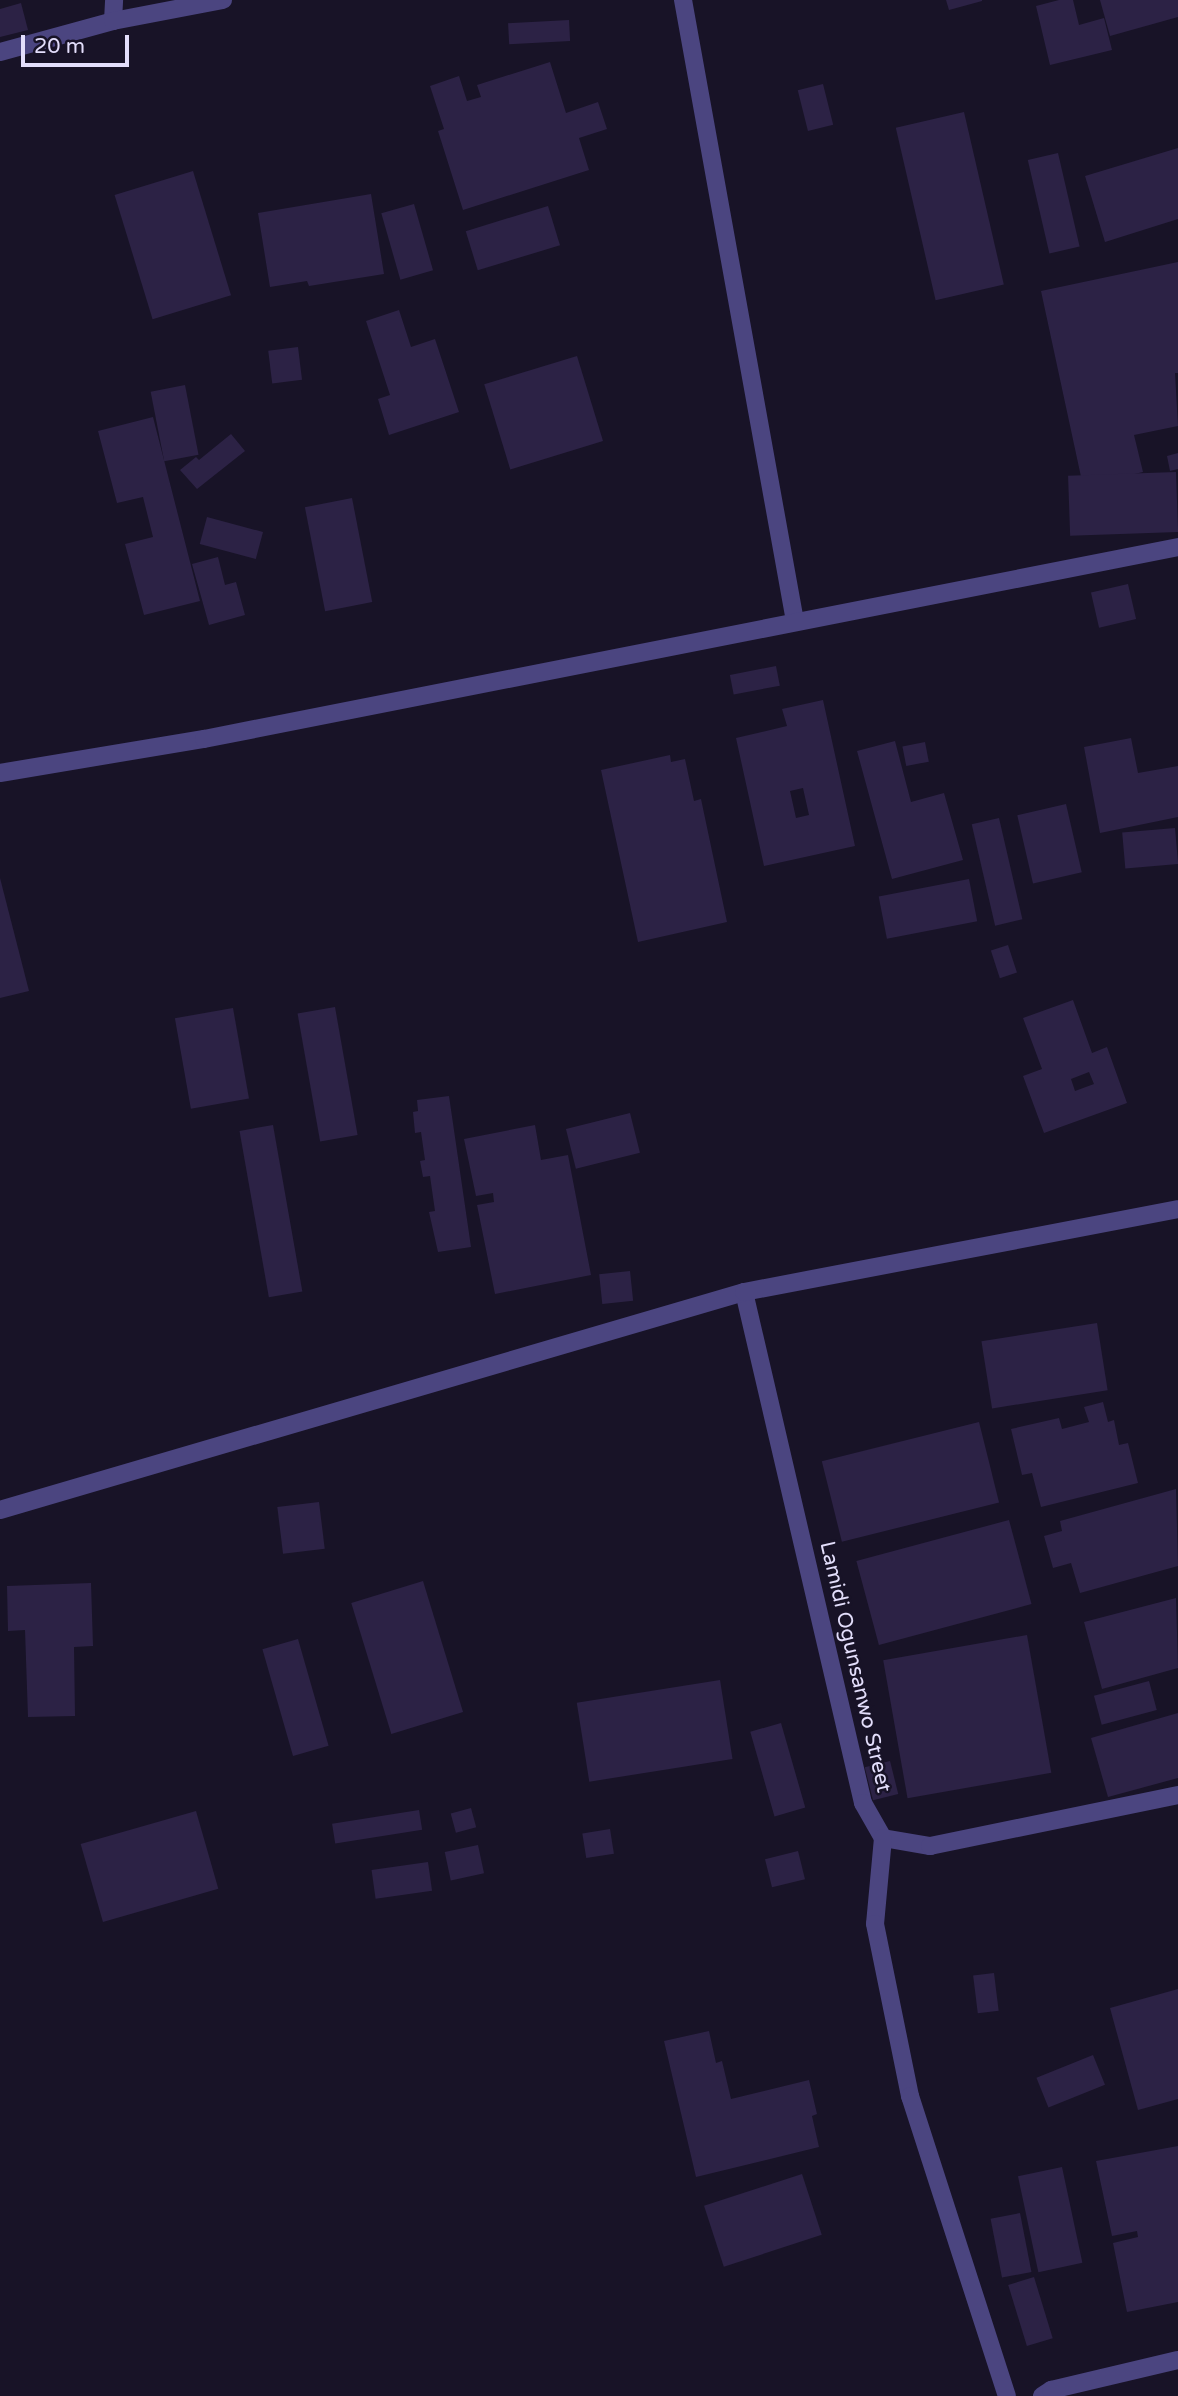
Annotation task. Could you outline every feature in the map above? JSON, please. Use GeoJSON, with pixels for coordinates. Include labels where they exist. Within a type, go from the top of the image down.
{"type":"FeatureCollection","features":[{"type":"Feature","properties":{"kind":"street"},"geometry":{"type":"LineString","coordinates":[[113,21],[114,0]]}},
{"type":"Feature","properties":{"kind":"street"},"geometry":{"type":"LineString","coordinates":[[0,52],[113,21],[223,0]]}},
{"type":"Feature","properties":{"kind":"street"},"geometry":{"type":"LineString","coordinates":[[683,0],[795,621]]}},
{"type":"Feature","properties":{"kind":"street"},"geometry":{"type":"LineString","coordinates":[[0,773],[204,740],[1178,547]]}},
{"type":"Feature","properties":{"kind":"street"},"geometry":{"type":"LineString","coordinates":[[0,1510],[744,1292],[1178,1209]]}},
{"type":"Feature","properties":{"kind":"street","name":"Lamidi Ogunsanwo Street"},"geometry":{"type":"LineString","coordinates":[[744,1292],[863,1803],[883,1838]]}},
{"type":"Feature","properties":{"kind":"street"},"geometry":{"type":"LineString","coordinates":[[1007,2396],[910,2096],[875,1924],[883,1838],[930,1846],[1178,1795]]}},
{"type":"Feature","properties":{"kind":"street"},"geometry":{"type":"LineString","coordinates":[[1042,2396],[1051,2390],[1178,2360]]}},
{"type":"Feature","properties":{"kind":"building"},"geometry":{"type":"Polygon","coordinates":[[[946,0],[982,0],[982,1],[949,10],[946,0]]]}},
{"type":"Feature","properties":{"kind":"building"},"geometry":{"type":"Polygon","coordinates":[[[1059,0],[1073,0],[1079,25],[1104,18],[1112,50],[1050,65],[1036,6],[1059,0]]]}},
{"type":"Feature","properties":{"kind":"building"},"geometry":{"type":"Polygon","coordinates":[[[1100,0],[1178,0],[1178,17],[1110,36],[1100,0]]]}},
{"type":"Feature","properties":{"kind":"building"},"geometry":{"type":"Polygon","coordinates":[[[21,3],[28,30],[0,37],[0,9],[21,3]]]}},
{"type":"Feature","properties":{"kind":"building"},"geometry":{"type":"Polygon","coordinates":[[[569,20],[570,41],[509,44],[508,23],[569,20]]]}},
{"type":"Feature","properties":{"kind":"building"},"geometry":{"type":"Polygon","coordinates":[[[550,62],[566,113],[598,102],[607,129],[579,138],[589,170],[463,210],[438,131],[444,129],[430,86],[459,76],[467,101],[481,97],[477,85],[550,62]]]}},
{"type":"Feature","properties":{"kind":"building"},"geometry":{"type":"Polygon","coordinates":[[[823,84],[833,125],[808,131],[798,90],[823,84]]]}},
{"type":"Feature","properties":{"kind":"building"},"geometry":{"type":"Polygon","coordinates":[[[964,112],[1004,284],[936,300],[896,128],[964,112]]]}},
{"type":"Feature","properties":{"kind":"building"},"geometry":{"type":"Polygon","coordinates":[[[1178,148],[1178,219],[1105,242],[1085,176],[1178,148]]]}},
{"type":"Feature","properties":{"kind":"building"},"geometry":{"type":"Polygon","coordinates":[[[1058,153],[1080,247],[1049,254],[1028,160],[1058,153]]]}},
{"type":"Feature","properties":{"kind":"building"},"geometry":{"type":"Polygon","coordinates":[[[193,171],[231,295],[153,319],[115,195],[193,171]]]}},
{"type":"Feature","properties":{"kind":"building"},"geometry":{"type":"Polygon","coordinates":[[[371,194],[384,274],[309,286],[307,281],[270,287],[258,213],[371,194]]]}},
{"type":"Feature","properties":{"kind":"building"},"geometry":{"type":"Polygon","coordinates":[[[414,204],[433,270],[400,280],[381,213],[414,204]]]}},
{"type":"Feature","properties":{"kind":"building"},"geometry":{"type":"Polygon","coordinates":[[[548,206],[560,245],[478,270],[466,231],[548,206]]]}},
{"type":"Feature","properties":{"kind":"building"},"geometry":{"type":"Polygon","coordinates":[[[1178,262],[1178,373],[1175,373],[1178,426],[1134,435],[1143,472],[1083,486],[1041,291],[1178,262]]]}},
{"type":"Feature","properties":{"kind":"building"},"geometry":{"type":"Polygon","coordinates":[[[399,310],[411,347],[435,339],[459,412],[389,435],[378,399],[390,395],[366,321],[399,310]]]}},
{"type":"Feature","properties":{"kind":"building"},"geometry":{"type":"Polygon","coordinates":[[[298,347],[302,380],[272,383],[268,351],[298,347]]]}},
{"type":"Feature","properties":{"kind":"building"},"geometry":{"type":"Polygon","coordinates":[[[577,356],[603,441],[510,469],[484,384],[577,356]]]}},
{"type":"Feature","properties":{"kind":"building"},"geometry":{"type":"Polygon","coordinates":[[[185,385],[199,455],[164,461],[151,392],[185,385]]]}},
{"type":"Feature","properties":{"kind":"building"},"geometry":{"type":"Polygon","coordinates":[[[153,417],[200,601],[144,615],[125,544],[153,537],[143,497],[117,503],[98,431],[153,417]]]}},
{"type":"Feature","properties":{"kind":"building"},"geometry":{"type":"Polygon","coordinates":[[[231,434],[245,451],[197,489],[180,470],[196,457],[199,460],[231,434]]]}},
{"type":"Feature","properties":{"kind":"building"},"geometry":{"type":"Polygon","coordinates":[[[1178,453],[1178,469],[1170,471],[1167,456],[1178,453]]]}},
{"type":"Feature","properties":{"kind":"building"},"geometry":{"type":"Polygon","coordinates":[[[1176,472],[1178,532],[1070,536],[1068,476],[1176,472]]]}},
{"type":"Feature","properties":{"kind":"building"},"geometry":{"type":"Polygon","coordinates":[[[352,498],[372,602],[325,611],[305,507],[352,498]]]}},
{"type":"Feature","properties":{"kind":"building"},"geometry":{"type":"Polygon","coordinates":[[[207,517],[263,532],[256,559],[200,544],[207,517]]]}},
{"type":"Feature","properties":{"kind":"building"},"geometry":{"type":"Polygon","coordinates":[[[218,557],[225,585],[236,582],[245,615],[209,625],[192,564],[218,557]]]}},
{"type":"Feature","properties":{"kind":"building"},"geometry":{"type":"Polygon","coordinates":[[[1128,584],[1136,619],[1099,628],[1091,593],[1128,584]]]}},
{"type":"Feature","properties":{"kind":"building"},"geometry":{"type":"Polygon","coordinates":[[[776,666],[780,686],[734,695],[730,675],[776,666]]]}},
{"type":"Feature","properties":{"kind":"building"},"geometry":{"type":"Polygon","coordinates":[[[823,700],[855,846],[764,866],[736,738],[787,726],[782,709],[823,700]],[[803,788],[790,791],[796,818],[809,815],[803,788]]]}},
{"type":"Feature","properties":{"kind":"building"},"geometry":{"type":"Polygon","coordinates":[[[1131,738],[1138,773],[1178,766],[1178,817],[1100,833],[1084,747],[1131,738]]]}},
{"type":"Feature","properties":{"kind":"building"},"geometry":{"type":"Polygon","coordinates":[[[895,741],[911,802],[944,793],[963,860],[892,879],[857,751],[895,741]]]}},
{"type":"Feature","properties":{"kind":"building"},"geometry":{"type":"Polygon","coordinates":[[[925,742],[929,762],[906,766],[902,746],[925,742]]]}},
{"type":"Feature","properties":{"kind":"building"},"geometry":{"type":"Polygon","coordinates":[[[670,755],[671,762],[685,759],[694,801],[701,799],[727,922],[638,942],[601,770],[670,755]]]}},
{"type":"Feature","properties":{"kind":"building"},"geometry":{"type":"Polygon","coordinates":[[[1066,804],[1082,872],[1033,883],[1017,815],[1066,804]]]}},
{"type":"Feature","properties":{"kind":"building"},"geometry":{"type":"Polygon","coordinates":[[[999,818],[1022,919],[995,926],[972,824],[999,818]]]}},
{"type":"Feature","properties":{"kind":"building"},"geometry":{"type":"Polygon","coordinates":[[[1175,828],[1178,864],[1125,868],[1122,833],[1175,828]]]}},
{"type":"Feature","properties":{"kind":"building"},"geometry":{"type":"Polygon","coordinates":[[[0,878],[29,991],[0,998],[0,878]]]}},
{"type":"Feature","properties":{"kind":"building"},"geometry":{"type":"Polygon","coordinates":[[[969,879],[977,921],[887,939],[879,897],[969,879]]]}},
{"type":"Feature","properties":{"kind":"building"},"geometry":{"type":"Polygon","coordinates":[[[1008,945],[1017,973],[1000,978],[991,951],[1008,945]]]}},
{"type":"Feature","properties":{"kind":"building"},"geometry":{"type":"Polygon","coordinates":[[[1073,1000],[1092,1053],[1107,1047],[1127,1103],[1044,1133],[1023,1076],[1042,1069],[1023,1018],[1073,1000]],[[1089,1072],[1071,1079],[1075,1091],[1094,1084],[1089,1072]]]}},
{"type":"Feature","properties":{"kind":"building"},"geometry":{"type":"Polygon","coordinates":[[[335,1007],[358,1135],[320,1142],[298,1014],[335,1007]]]}},
{"type":"Feature","properties":{"kind":"building"},"geometry":{"type":"Polygon","coordinates":[[[233,1008],[249,1099],[191,1109],[175,1018],[233,1008]]]}},
{"type":"Feature","properties":{"kind":"building"},"geometry":{"type":"Polygon","coordinates":[[[449,1096],[471,1247],[438,1252],[429,1212],[435,1211],[430,1176],[423,1177],[420,1161],[425,1160],[421,1132],[415,1133],[413,1112],[418,1111],[417,1100],[449,1096]]]}},
{"type":"Feature","properties":{"kind":"building"},"geometry":{"type":"Polygon","coordinates":[[[630,1113],[640,1153],[576,1169],[566,1129],[630,1113]]]}},
{"type":"Feature","properties":{"kind":"building"},"geometry":{"type":"Polygon","coordinates":[[[273,1125],[302,1291],[269,1297],[240,1131],[273,1125]]]}},
{"type":"Feature","properties":{"kind":"building"},"geometry":{"type":"Polygon","coordinates":[[[535,1125],[541,1160],[568,1155],[591,1275],[495,1294],[477,1205],[494,1202],[493,1193],[476,1196],[464,1139],[535,1125]]]}},
{"type":"Feature","properties":{"kind":"building"},"geometry":{"type":"Polygon","coordinates":[[[630,1271],[633,1301],[602,1304],[599,1274],[630,1271]]]}},
{"type":"Feature","properties":{"kind":"building"},"geometry":{"type":"Polygon","coordinates":[[[1097,1323],[1108,1390],[992,1408],[981,1341],[1097,1323]]]}},
{"type":"Feature","properties":{"kind":"building"},"geometry":{"type":"Polygon","coordinates":[[[1103,1402],[1108,1422],[1114,1420],[1119,1445],[1128,1443],[1138,1483],[1041,1507],[1032,1473],[1022,1475],[1011,1429],[1059,1418],[1062,1429],[1089,1422],[1084,1407],[1103,1402]]]}},
{"type":"Feature","properties":{"kind":"building"},"geometry":{"type":"Polygon","coordinates":[[[979,1422],[999,1503],[842,1542],[822,1461],[979,1422]]]}},
{"type":"Feature","properties":{"kind":"building"},"geometry":{"type":"Polygon","coordinates":[[[1176,1489],[1178,1566],[1080,1593],[1071,1563],[1053,1568],[1044,1536],[1062,1531],[1060,1521],[1176,1489]]]}},
{"type":"Feature","properties":{"kind":"building"},"geometry":{"type":"Polygon","coordinates":[[[319,1502],[325,1549],[283,1554],[277,1507],[319,1502]]]}},
{"type":"Feature","properties":{"kind":"building"},"geometry":{"type":"Polygon","coordinates":[[[1009,1520],[1032,1604],[879,1645],[856,1561],[1009,1520]]]}},
{"type":"Feature","properties":{"kind":"building"},"geometry":{"type":"Polygon","coordinates":[[[423,1581],[463,1712],[391,1734],[351,1603],[423,1581]]]}},
{"type":"Feature","properties":{"kind":"building"},"geometry":{"type":"Polygon","coordinates":[[[91,1583],[93,1646],[74,1647],[75,1716],[28,1717],[25,1630],[8,1631],[7,1586],[91,1583]]]}},
{"type":"Feature","properties":{"kind":"building"},"geometry":{"type":"Polygon","coordinates":[[[1176,1598],[1178,1668],[1102,1689],[1084,1622],[1176,1598]]]}},
{"type":"Feature","properties":{"kind":"building"},"geometry":{"type":"Polygon","coordinates":[[[1027,1635],[1051,1773],[908,1798],[883,1660],[1027,1635]]]}},
{"type":"Feature","properties":{"kind":"building"},"geometry":{"type":"Polygon","coordinates":[[[298,1639],[329,1746],[293,1756],[262,1649],[298,1639]]]}},
{"type":"Feature","properties":{"kind":"building"},"geometry":{"type":"Polygon","coordinates":[[[720,1680],[733,1759],[589,1782],[577,1703],[720,1680]]]}},
{"type":"Feature","properties":{"kind":"building"},"geometry":{"type":"Polygon","coordinates":[[[1149,1681],[1157,1710],[1102,1725],[1094,1696],[1149,1681]]]}},
{"type":"Feature","properties":{"kind":"building"},"geometry":{"type":"Polygon","coordinates":[[[1178,1713],[1178,1778],[1108,1797],[1091,1738],[1178,1713]]]}},
{"type":"Feature","properties":{"kind":"building"},"geometry":{"type":"Polygon","coordinates":[[[781,1723],[805,1808],[774,1816],[750,1732],[781,1723]]]}},
{"type":"Feature","properties":{"kind":"building"},"geometry":{"type":"Polygon","coordinates":[[[890,1761],[898,1794],[873,1800],[865,1767],[890,1761]]]}},
{"type":"Feature","properties":{"kind":"building"},"geometry":{"type":"Polygon","coordinates":[[[471,1808],[476,1827],[456,1833],[451,1813],[471,1808]]]}},
{"type":"Feature","properties":{"kind":"building"},"geometry":{"type":"Polygon","coordinates":[[[419,1810],[422,1830],[335,1844],[332,1824],[419,1810]]]}},
{"type":"Feature","properties":{"kind":"building"},"geometry":{"type":"Polygon","coordinates":[[[196,1811],[218,1889],[103,1922],[81,1844],[196,1811]]]}},
{"type":"Feature","properties":{"kind":"building"},"geometry":{"type":"Polygon","coordinates":[[[610,1829],[614,1854],[586,1858],[582,1833],[610,1829]]]}},
{"type":"Feature","properties":{"kind":"building"},"geometry":{"type":"Polygon","coordinates":[[[478,1845],[484,1873],[451,1880],[445,1852],[478,1845]]]}},
{"type":"Feature","properties":{"kind":"building"},"geometry":{"type":"Polygon","coordinates":[[[798,1851],[805,1879],[772,1887],[765,1859],[798,1851]]]}},
{"type":"Feature","properties":{"kind":"building"},"geometry":{"type":"Polygon","coordinates":[[[428,1862],[432,1891],[376,1899],[372,1870],[428,1862]]]}},
{"type":"Feature","properties":{"kind":"building"},"geometry":{"type":"Polygon","coordinates":[[[994,1973],[999,2011],[978,2013],[973,1976],[994,1973]]]}},
{"type":"Feature","properties":{"kind":"building"},"geometry":{"type":"Polygon","coordinates":[[[1178,1989],[1178,2099],[1138,2110],[1110,2008],[1178,1989]]]}},
{"type":"Feature","properties":{"kind":"building"},"geometry":{"type":"Polygon","coordinates":[[[709,2031],[716,2063],[722,2061],[731,2099],[809,2080],[817,2114],[812,2116],[819,2147],[696,2177],[664,2041],[709,2031]]]}},
{"type":"Feature","properties":{"kind":"building"},"geometry":{"type":"Polygon","coordinates":[[[1093,2055],[1105,2085],[1048,2108],[1036,2078],[1093,2055]]]}},
{"type":"Feature","properties":{"kind":"building"},"geometry":{"type":"Polygon","coordinates":[[[1178,2146],[1178,2302],[1127,2312],[1113,2243],[1138,2237],[1137,2231],[1112,2236],[1096,2161],[1178,2146]]]}},
{"type":"Feature","properties":{"kind":"building"},"geometry":{"type":"Polygon","coordinates":[[[1062,2167],[1082,2263],[1038,2272],[1018,2176],[1062,2167]]]}},
{"type":"Feature","properties":{"kind":"building"},"geometry":{"type":"Polygon","coordinates":[[[802,2174],[822,2235],[724,2267],[704,2206],[802,2174]]]}},
{"type":"Feature","properties":{"kind":"building"},"geometry":{"type":"Polygon","coordinates":[[[1020,2213],[1031,2272],[1002,2278],[991,2219],[1020,2213]]]}},
{"type":"Feature","properties":{"kind":"building"},"geometry":{"type":"Polygon","coordinates":[[[1034,2277],[1053,2338],[1027,2346],[1008,2285],[1034,2277]]]}}]}
